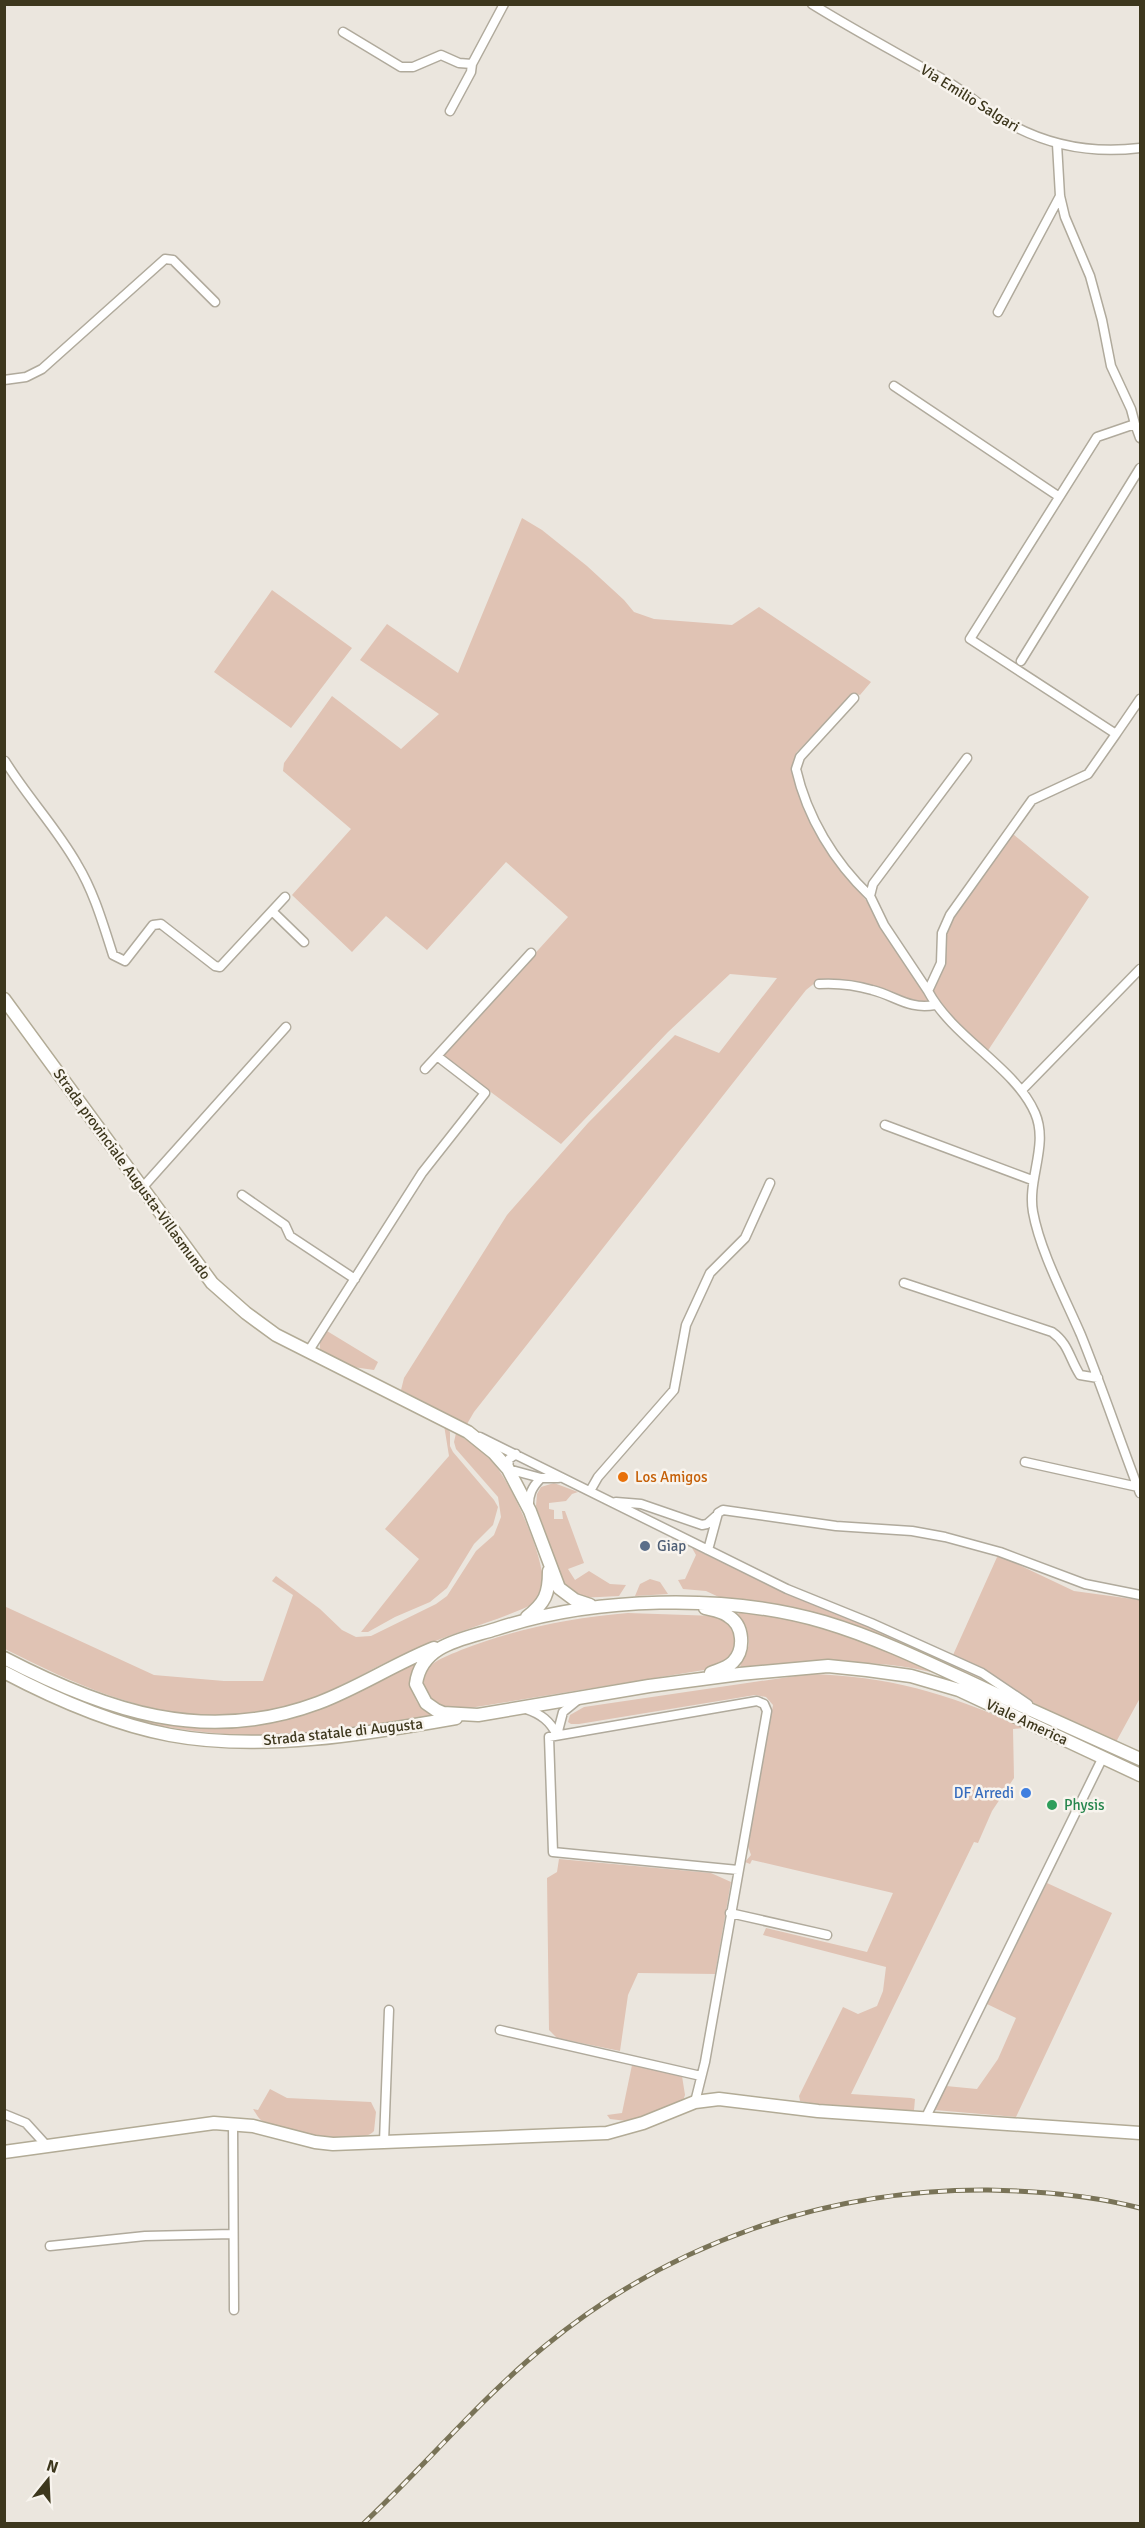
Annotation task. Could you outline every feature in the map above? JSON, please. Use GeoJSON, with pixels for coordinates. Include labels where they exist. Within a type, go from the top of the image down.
{"type":"FeatureCollection","features":[{"type":"Feature","properties":{"kind":"main road","name":"Strada provinciale Augusta-Villasmundo"},"geometry":{"type":"LineString","coordinates":[[4,999],[212,1283],[268,1329],[308,1352],[468,1432],[494,1453],[508,1469],[530,1511],[549,1567]]}},
{"type":"Feature","properties":{"kind":"main road"},"geometry":{"type":"LineString","coordinates":[[549,1567],[564,1593],[575,1600],[597,1607]]}},
{"type":"Feature","properties":{"kind":"main road"},"geometry":{"type":"LineString","coordinates":[[524,1620],[546,1599],[549,1567]]}},
{"type":"Feature","properties":{"kind":"main road"},"geometry":{"type":"LineString","coordinates":[[449,1642],[429,1656],[422,1666],[416,1684],[426,1703],[443,1713],[478,1715],[523,1708],[696,1679],[731,1664],[738,1656],[742,1637],[739,1628],[729,1616],[686,1603]]}},
{"type":"Feature","properties":{"kind":"main road","name":"Viale America"},"geometry":{"type":"LineString","coordinates":[[686,1603],[743,1606],[821,1621],[888,1644],[1140,1759]]}},
{"type":"Feature","properties":{"kind":"main road","name":"Strada statale di Augusta"},"geometry":{"type":"LineString","coordinates":[[4,1658],[45,1679],[125,1710],[152,1717],[209,1723],[271,1716],[319,1702],[412,1657],[449,1642],[524,1620],[597,1607],[686,1603]]}},
{"type":"Feature","properties":{"kind":"main road","name":"Viale America"},"geometry":{"type":"LineString","coordinates":[[696,1679],[828,1666],[911,1676],[959,1690],[1140,1775]]}},
{"type":"Feature","properties":{"kind":"main road","name":"Strada statale di Augusta"},"geometry":{"type":"LineString","coordinates":[[4,1672],[40,1691],[111,1719],[172,1735],[214,1739],[247,1741],[311,1738],[478,1715]]}},
{"type":"Feature","properties":{"kind":"main road"},"geometry":{"type":"LineString","coordinates":[[4,2152],[214,2123],[253,2126],[315,2142],[333,2144],[607,2133],[644,2123],[695,2102],[719,2098],[818,2111],[1140,2133]]}},
{"type":"Feature","properties":{"kind":"street"},"geometry":{"type":"LineString","coordinates":[[450,111],[504,4]]}},
{"type":"Feature","properties":{"kind":"street","name":"Via Emilio Salgari"},"geometry":{"type":"LineString","coordinates":[[812,4],[868,39],[959,88],[989,111],[1037,138],[1057,144],[1111,151],[1140,148]]}},
{"type":"Feature","properties":{"kind":"street"},"geometry":{"type":"LineString","coordinates":[[343,32],[401,67],[413,67],[441,55],[459,63],[472,64]]}},
{"type":"Feature","properties":{"kind":"street"},"geometry":{"type":"LineString","coordinates":[[1057,144],[1060,196],[1065,217],[1096,294],[1111,366],[1131,409],[1140,438]]}},
{"type":"Feature","properties":{"kind":"street"},"geometry":{"type":"LineString","coordinates":[[998,312],[1060,196]]}},
{"type":"Feature","properties":{"kind":"street"},"geometry":{"type":"LineString","coordinates":[[4,380],[26,377],[42,369],[165,259],[173,260],[214,302]]}},
{"type":"Feature","properties":{"kind":"street"},"geometry":{"type":"LineString","coordinates":[[894,386],[1058,496]]}},
{"type":"Feature","properties":{"kind":"street"},"geometry":{"type":"LineString","coordinates":[[1116,734],[970,639],[1097,437],[1135,424]]}},
{"type":"Feature","properties":{"kind":"street"},"geometry":{"type":"LineString","coordinates":[[1021,661],[1140,468]]}},
{"type":"Feature","properties":{"kind":"street"},"geometry":{"type":"LineString","coordinates":[[854,698],[800,757],[796,769],[824,840],[859,886],[870,896],[884,925],[935,1005],[1022,1090],[1035,1113],[1041,1138],[1032,1180],[1033,1211],[1039,1232],[1098,1378],[1139,1490]]}},
{"type":"Feature","properties":{"kind":"street"},"geometry":{"type":"LineString","coordinates":[[928,991],[941,963],[942,933],[950,915],[1032,800],[1088,774],[1140,699]]}},
{"type":"Feature","properties":{"kind":"street"},"geometry":{"type":"LineString","coordinates":[[870,896],[873,884],[967,758]]}},
{"type":"Feature","properties":{"kind":"street"},"geometry":{"type":"LineString","coordinates":[[5,761],[20,786],[78,864],[93,896],[113,955],[119,960],[125,961],[153,925],[161,924],[215,966],[220,967],[285,897]]}},
{"type":"Feature","properties":{"kind":"street"},"geometry":{"type":"LineString","coordinates":[[272,911],[304,942]]}},
{"type":"Feature","properties":{"kind":"street"},"geometry":{"type":"LineString","coordinates":[[425,1069],[531,953]]}},
{"type":"Feature","properties":{"kind":"street"},"geometry":{"type":"LineString","coordinates":[[1022,1090],[1140,969]]}},
{"type":"Feature","properties":{"kind":"street"},"geometry":{"type":"LineString","coordinates":[[819,984],[841,984],[872,990],[920,1008],[935,1005]]}},
{"type":"Feature","properties":{"kind":"street"},"geometry":{"type":"LineString","coordinates":[[142,1188],[286,1027]]}},
{"type":"Feature","properties":{"kind":"street"},"geometry":{"type":"LineString","coordinates":[[308,1352],[422,1173],[485,1093],[437,1056]]}},
{"type":"Feature","properties":{"kind":"street"},"geometry":{"type":"LineString","coordinates":[[885,1125],[1032,1180]]}},
{"type":"Feature","properties":{"kind":"street"},"geometry":{"type":"LineString","coordinates":[[590,1491],[598,1477],[674,1390],[687,1325],[710,1273],[745,1238],[770,1183]]}},
{"type":"Feature","properties":{"kind":"street"},"geometry":{"type":"LineString","coordinates":[[242,1195],[285,1225],[290,1236],[356,1279]]}},
{"type":"Feature","properties":{"kind":"street"},"geometry":{"type":"LineString","coordinates":[[904,1283],[1052,1332],[1064,1340],[1071,1361],[1080,1375],[1098,1378]]}},
{"type":"Feature","properties":{"kind":"street"},"geometry":{"type":"LineString","coordinates":[[468,1432],[787,1589],[871,1623],[982,1673],[1043,1715]]}},
{"type":"Feature","properties":{"kind":"street"},"geometry":{"type":"LineString","coordinates":[[516,1454],[509,1459],[508,1469],[541,1478],[564,1478]]}},
{"type":"Feature","properties":{"kind":"street"},"geometry":{"type":"LineString","coordinates":[[1025,1462],[1139,1490]]}},
{"type":"Feature","properties":{"kind":"street"},"geometry":{"type":"LineString","coordinates":[[530,1511],[530,1493],[541,1478]]}},
{"type":"Feature","properties":{"kind":"street"},"geometry":{"type":"LineString","coordinates":[[611,1501],[641,1504],[702,1525],[712,1521],[723,1510],[836,1526],[928,1534],[1000,1552],[1085,1584],[1140,1595]]}},
{"type":"Feature","properties":{"kind":"street"},"geometry":{"type":"LineString","coordinates":[[708,1550],[718,1514]]}},
{"type":"Feature","properties":{"kind":"street"},"geometry":{"type":"LineString","coordinates":[[556,1735],[563,1712],[579,1698]]}},
{"type":"Feature","properties":{"kind":"street"},"geometry":{"type":"LineString","coordinates":[[695,2102],[701,2076],[767,1711],[764,1704],[757,1701],[549,1737],[553,1852],[738,1870]]}},
{"type":"Feature","properties":{"kind":"street"},"geometry":{"type":"LineString","coordinates":[[523,1708],[539,1713],[548,1721],[556,1735]]}},
{"type":"Feature","properties":{"kind":"street"},"geometry":{"type":"LineString","coordinates":[[925,2119],[1103,1757]]}},
{"type":"Feature","properties":{"kind":"street"},"geometry":{"type":"LineString","coordinates":[[730,1913],[827,1935]]}},
{"type":"Feature","properties":{"kind":"street"},"geometry":{"type":"LineString","coordinates":[[384,2142],[388,2010]]}},
{"type":"Feature","properties":{"kind":"street"},"geometry":{"type":"LineString","coordinates":[[500,2030],[701,2076]]}},
{"type":"Feature","properties":{"kind":"street"},"geometry":{"type":"LineString","coordinates":[[4,2114],[26,2123],[46,2145]]}},
{"type":"Feature","properties":{"kind":"street"},"geometry":{"type":"LineString","coordinates":[[233,2123],[234,2310]]}},
{"type":"Feature","properties":{"kind":"street"},"geometry":{"type":"LineString","coordinates":[[50,2246],[145,2236],[233,2234]]}},
{"type":"Feature","properties":{"kind":"shaded area"},"geometry":{"type":"Polygon","coordinates":[[[522,518],[542,530],[587,566],[634,612],[654,619],[732,625],[759,607],[871,682],[860,695],[853,693],[796,753],[792,769],[806,813],[819,839],[868,903],[930,1003],[920,1006],[829,980],[816,982],[806,990],[474,1412],[467,1424],[401,1390],[404,1378],[507,1215],[588,1123],[675,1035],[719,1053],[777,978],[730,974],[668,1032],[561,1144],[442,1056],[568,917],[506,862],[427,950],[386,916],[352,952],[292,895],[351,829],[283,771],[284,763],[332,696],[401,749],[439,714],[360,660],[387,624],[458,673],[522,518]]]}},
{"type":"Feature","properties":{"kind":"shaded area"},"geometry":{"type":"Polygon","coordinates":[[[272,590],[352,648],[291,728],[214,672],[272,590]]]}},
{"type":"Feature","properties":{"kind":"shaded area"},"geometry":{"type":"Polygon","coordinates":[[[1013,834],[1089,897],[987,1052],[954,1020],[934,995],[934,988],[944,961],[945,937],[949,924],[1013,834]]]}},
{"type":"Feature","properties":{"kind":"shaded area"},"geometry":{"type":"Polygon","coordinates":[[[327,1331],[378,1362],[374,1370],[353,1367],[320,1350],[320,1342],[327,1331]]]}},
{"type":"Feature","properties":{"kind":"shaded area"},"geometry":{"type":"Polygon","coordinates":[[[444,1425],[450,1432],[450,1446],[453,1452],[498,1507],[493,1525],[474,1544],[447,1588],[430,1602],[368,1632],[361,1632],[419,1559],[385,1529],[449,1456],[444,1425]]]}},
{"type":"Feature","properties":{"kind":"shaded area"},"geometry":{"type":"Polygon","coordinates":[[[456,1433],[495,1465],[519,1506],[534,1543],[543,1576],[543,1588],[534,1604],[426,1645],[312,1698],[271,1710],[231,1716],[192,1715],[116,1698],[79,1684],[5,1649],[4,1606],[154,1675],[224,1681],[263,1681],[293,1595],[272,1581],[276,1576],[320,1609],[342,1630],[356,1637],[371,1636],[436,1604],[447,1596],[476,1551],[494,1535],[501,1517],[498,1497],[456,1449],[454,1442],[456,1433]]]}},
{"type":"Feature","properties":{"kind":"shaded area"},"geometry":{"type":"Polygon","coordinates":[[[554,1483],[578,1492],[572,1494],[566,1501],[549,1503],[549,1509],[554,1510],[554,1519],[563,1519],[562,1511],[565,1511],[584,1563],[568,1569],[575,1580],[589,1571],[610,1584],[626,1585],[619,1596],[580,1598],[565,1586],[536,1506],[537,1494],[541,1487],[554,1483]]]}},
{"type":"Feature","properties":{"kind":"shaded area"},"geometry":{"type":"Polygon","coordinates":[[[692,1548],[793,1596],[867,1624],[979,1675],[992,1684],[899,1642],[843,1621],[788,1606],[721,1598],[706,1591],[683,1589],[678,1580],[685,1579],[696,1555],[692,1548]]]}},
{"type":"Feature","properties":{"kind":"shaded area"},"geometry":{"type":"Polygon","coordinates":[[[998,1555],[1074,1591],[1140,1600],[1140,1698],[1116,1742],[1056,1715],[1027,1699],[984,1670],[953,1655],[998,1555]]]}},
{"type":"Feature","properties":{"kind":"shaded area"},"geometry":{"type":"Polygon","coordinates":[[[650,1579],[660,1582],[668,1594],[635,1596],[640,1584],[650,1579]]]}},
{"type":"Feature","properties":{"kind":"shaded area"},"geometry":{"type":"Polygon","coordinates":[[[741,1611],[801,1621],[856,1638],[935,1673],[887,1664],[863,1663],[741,1669],[749,1640],[744,1624],[737,1615],[741,1611]]]}},
{"type":"Feature","properties":{"kind":"shaded area"},"geometry":{"type":"Polygon","coordinates":[[[628,1613],[716,1616],[728,1622],[735,1630],[736,1646],[725,1660],[704,1670],[457,1710],[435,1704],[425,1688],[424,1676],[429,1667],[442,1658],[461,1650],[502,1636],[543,1626],[628,1613]]]}},
{"type":"Feature","properties":{"kind":"shaded area"},"geometry":{"type":"Polygon","coordinates":[[[414,1664],[415,1697],[421,1707],[433,1717],[350,1731],[285,1735],[233,1735],[155,1725],[129,1719],[130,1716],[186,1727],[217,1728],[260,1724],[293,1716],[414,1664]]]}},
{"type":"Feature","properties":{"kind":"shaded area"},"geometry":{"type":"Polygon","coordinates":[[[809,1674],[866,1678],[919,1689],[945,1696],[1024,1728],[1013,1729],[1014,1778],[992,1811],[978,1843],[974,1842],[851,2094],[915,2099],[914,2110],[910,2112],[824,2106],[800,2101],[799,2096],[843,2007],[858,2014],[877,2006],[883,1991],[886,1967],[763,1935],[766,1928],[867,1952],[893,1893],[752,1860],[750,1864],[745,1862],[751,1855],[748,1846],[773,1705],[766,1697],[755,1695],[579,1724],[568,1722],[570,1715],[584,1707],[809,1674]]]}},
{"type":"Feature","properties":{"kind":"shaded area"},"geometry":{"type":"Polygon","coordinates":[[[559,1859],[711,1873],[731,1882],[715,1974],[638,1973],[628,1995],[620,2051],[557,2038],[549,2030],[547,1878],[557,1872],[559,1859]]]}},
{"type":"Feature","properties":{"kind":"shaded area"},"geometry":{"type":"Polygon","coordinates":[[[1047,1883],[1112,1913],[1016,2117],[935,2110],[946,2086],[977,2089],[998,2059],[1016,2018],[987,2004],[1047,1883]]]}},
{"type":"Feature","properties":{"kind":"shaded area"},"geometry":{"type":"Polygon","coordinates":[[[632,2065],[682,2076],[685,2095],[683,2101],[635,2122],[610,2119],[607,2115],[622,2113],[632,2065]]]}},
{"type":"Feature","properties":{"kind":"shaded area"},"geometry":{"type":"Polygon","coordinates":[[[270,2089],[287,2098],[371,2102],[376,2112],[374,2131],[366,2136],[337,2138],[301,2133],[270,2124],[260,2119],[253,2109],[258,2110],[270,2089]]]}},
{"type":"Feature","properties":{"kind":"railway"},"geometry":{"type":"LineString","coordinates":[[363,2524],[497,2388],[545,2346],[593,2310],[644,2278],[697,2251],[752,2229],[809,2212],[868,2199],[927,2192],[988,2190],[1046,2193],[1103,2200],[1140,2208]]}},
{"type":"Feature","properties":{"kind":"place","name":"Los Amigos"},"geometry":{"type":"Point","coordinates":[623,1477]}},
{"type":"Feature","properties":{"kind":"place","name":"Giap"},"geometry":{"type":"Point","coordinates":[645,1546]}},
{"type":"Feature","properties":{"kind":"place","name":"DF Arredi"},"geometry":{"type":"Point","coordinates":[1026,1793]}},
{"type":"Feature","properties":{"kind":"place","name":"Physis"},"geometry":{"type":"Point","coordinates":[1052,1805]}}]}
